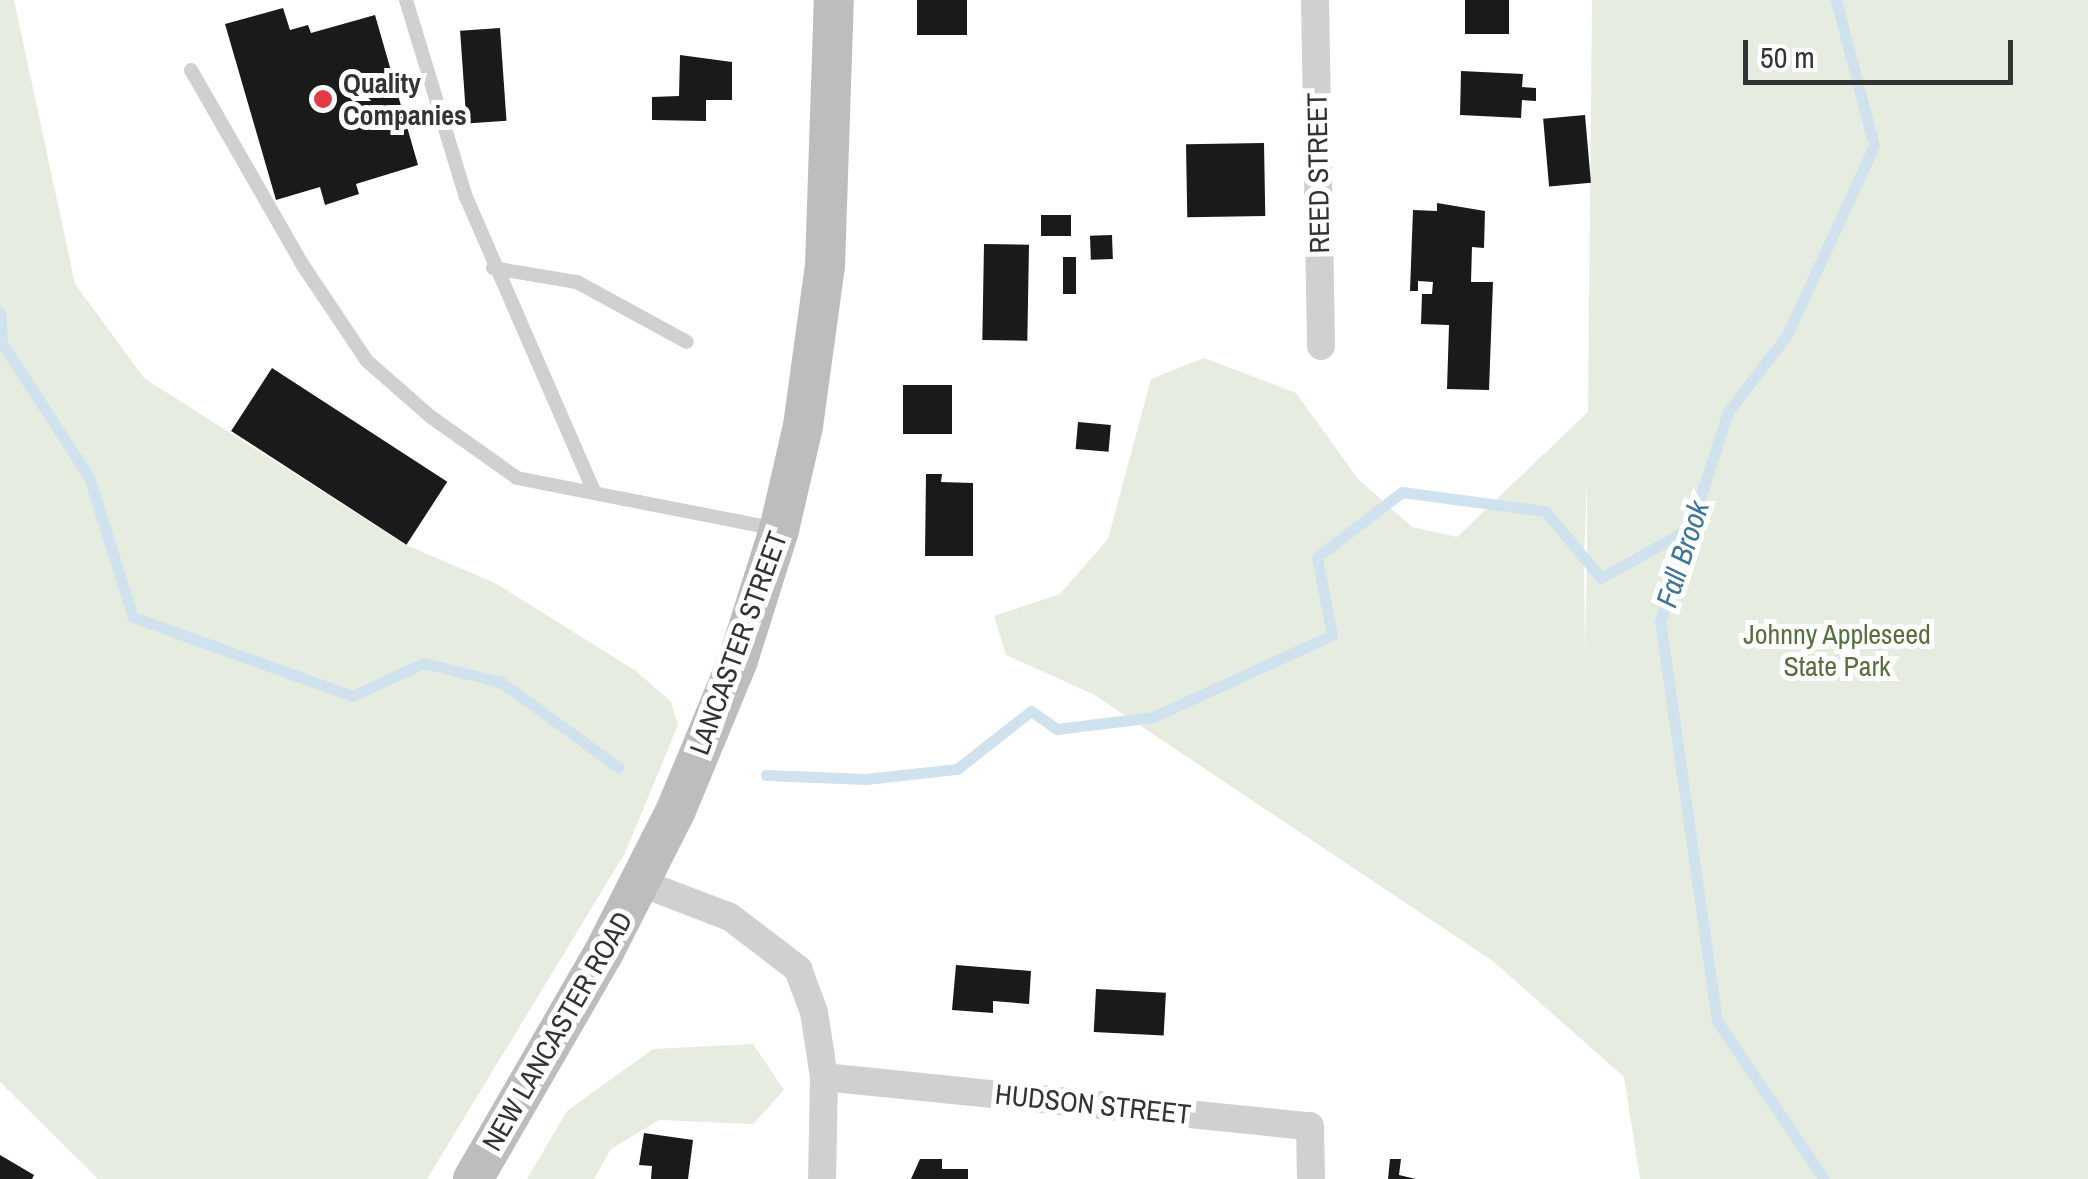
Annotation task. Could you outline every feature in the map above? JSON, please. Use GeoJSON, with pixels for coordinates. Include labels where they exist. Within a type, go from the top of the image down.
{"type":"FeatureCollection","features":[{"type":"Feature","properties":{"kind":"main road","name":"LANCASTER STREET"},"geometry":{"type":"LineString","coordinates":[[641,883],[738,660],[779,530],[803,426],[824,266],[834,0]]}},
{"type":"Feature","properties":{"kind":"main road","name":"NEW LANCASTER ROAD"},"geometry":{"type":"LineString","coordinates":[[473,1179],[641,883]]}},
{"type":"Feature","properties":{"kind":"street","name":"REED STREET"},"geometry":{"type":"LineString","coordinates":[[1314,0],[1322,346]]}},
{"type":"Feature","properties":{"kind":"street"},"geometry":{"type":"LineString","coordinates":[[641,883],[730,917],[798,970],[814,1012],[824,1077],[822,1179]]}},
{"type":"Feature","properties":{"kind":"street","name":"HUDSON STREET"},"geometry":{"type":"LineString","coordinates":[[824,1077],[1310,1126],[1311,1179]]}},
{"type":"Feature","properties":{"kind":"lane"},"geometry":{"type":"LineString","coordinates":[[406,0],[493,268],[594,491]]}},
{"type":"Feature","properties":{"kind":"lane"},"geometry":{"type":"LineString","coordinates":[[191,70],[302,264],[367,360],[431,418],[518,478],[779,530]]}},
{"type":"Feature","properties":{"kind":"lane"},"geometry":{"type":"LineString","coordinates":[[493,268],[577,282],[687,342]]}},
{"type":"Feature","properties":{"kind":"green space"},"geometry":{"type":"Polygon","coordinates":[[[0,0],[14,0],[75,284],[144,378],[406,545],[495,583],[636,671],[671,702],[678,725],[625,853],[427,1179],[98,1179],[0,1082],[0,0]]]}},
{"type":"Feature","properties":{"kind":"green space","name":"Johnny Appleseed State Park"},"geometry":{"type":"Polygon","coordinates":[[[1592,0],[2088,0],[2088,1179],[1640,1179],[1624,1077],[1494,962],[1093,694],[1006,655],[994,616],[1060,594],[1108,539],[1151,379],[1204,358],[1296,393],[1358,479],[1412,527],[1457,537],[1588,412],[1592,0]],[[1587,481],[1585,653],[1587,560],[1587,481]]]}},
{"type":"Feature","properties":{"kind":"green space"},"geometry":{"type":"Polygon","coordinates":[[[753,1044],[784,1090],[753,1124],[659,1120],[611,1149],[594,1179],[527,1179],[567,1111],[653,1049],[753,1044]]]}},
{"type":"Feature","properties":{"kind":"building"},"geometry":{"type":"Polygon","coordinates":[[[917,0],[967,0],[967,35],[917,35],[917,0]]]}},
{"type":"Feature","properties":{"kind":"building"},"geometry":{"type":"Polygon","coordinates":[[[1465,0],[1509,0],[1509,34],[1465,34],[1465,0]]]}},
{"type":"Feature","properties":{"kind":"building","name":"Quality Companies"},"geometry":{"type":"Polygon","coordinates":[[[283,8],[290,30],[308,25],[311,33],[375,15],[418,165],[356,184],[359,194],[325,205],[320,187],[276,200],[225,24],[283,8]]]}},
{"type":"Feature","properties":{"kind":"building"},"geometry":{"type":"Polygon","coordinates":[[[500,28],[506,121],[467,124],[460,31],[500,28]]]}},
{"type":"Feature","properties":{"kind":"building"},"geometry":{"type":"Polygon","coordinates":[[[680,55],[732,62],[732,100],[706,100],[706,121],[652,120],[652,97],[679,96],[680,55]]]}},
{"type":"Feature","properties":{"kind":"building"},"geometry":{"type":"Polygon","coordinates":[[[1461,71],[1523,74],[1522,87],[1536,88],[1536,101],[1522,100],[1521,118],[1460,115],[1461,71]]]}},
{"type":"Feature","properties":{"kind":"building"},"geometry":{"type":"Polygon","coordinates":[[[1585,115],[1591,183],[1549,186],[1543,119],[1585,115]]]}},
{"type":"Feature","properties":{"kind":"building"},"geometry":{"type":"Polygon","coordinates":[[[1264,143],[1265,216],[1187,217],[1186,144],[1264,143]]]}},
{"type":"Feature","properties":{"kind":"building"},"geometry":{"type":"Polygon","coordinates":[[[1437,203],[1485,211],[1484,248],[1472,247],[1471,282],[1493,282],[1489,390],[1447,389],[1449,325],[1421,324],[1422,294],[1432,294],[1433,282],[1418,281],[1418,291],[1410,291],[1413,210],[1437,211],[1437,203]]]}},
{"type":"Feature","properties":{"kind":"building"},"geometry":{"type":"Polygon","coordinates":[[[1041,215],[1071,215],[1071,236],[1041,236],[1041,215]]]}},
{"type":"Feature","properties":{"kind":"building"},"geometry":{"type":"Polygon","coordinates":[[[1112,235],[1113,259],[1091,260],[1090,236],[1112,235]]]}},
{"type":"Feature","properties":{"kind":"building"},"geometry":{"type":"Polygon","coordinates":[[[984,244],[1029,245],[1027,341],[982,340],[984,244]]]}},
{"type":"Feature","properties":{"kind":"building"},"geometry":{"type":"Polygon","coordinates":[[[1063,257],[1076,257],[1076,294],[1063,294],[1063,257]]]}},
{"type":"Feature","properties":{"kind":"building"},"geometry":{"type":"Polygon","coordinates":[[[272,368],[447,482],[406,545],[231,431],[272,368]]]}},
{"type":"Feature","properties":{"kind":"building"},"geometry":{"type":"Polygon","coordinates":[[[903,385],[952,385],[952,434],[903,434],[903,385]]]}},
{"type":"Feature","properties":{"kind":"building"},"geometry":{"type":"Polygon","coordinates":[[[1078,422],[1111,425],[1109,452],[1076,449],[1078,422]]]}},
{"type":"Feature","properties":{"kind":"building"},"geometry":{"type":"Polygon","coordinates":[[[926,474],[942,474],[941,482],[973,483],[973,556],[925,556],[926,474]]]}},
{"type":"Feature","properties":{"kind":"building"},"geometry":{"type":"Polygon","coordinates":[[[956,965],[1031,971],[1029,1004],[993,1001],[993,1013],[952,1010],[956,965]]]}},
{"type":"Feature","properties":{"kind":"building"},"geometry":{"type":"Polygon","coordinates":[[[1096,989],[1166,993],[1164,1036],[1094,1032],[1096,989]]]}},
{"type":"Feature","properties":{"kind":"building"},"geometry":{"type":"Polygon","coordinates":[[[644,1133],[693,1140],[688,1179],[651,1179],[652,1166],[639,1165],[644,1133]]]}},
{"type":"Feature","properties":{"kind":"building"},"geometry":{"type":"Polygon","coordinates":[[[0,1155],[34,1175],[32,1179],[0,1179],[0,1155]]]}},
{"type":"Feature","properties":{"kind":"building"},"geometry":{"type":"Polygon","coordinates":[[[920,1159],[942,1159],[942,1169],[968,1169],[968,1179],[911,1179],[920,1159]]]}},
{"type":"Feature","properties":{"kind":"building"},"geometry":{"type":"Polygon","coordinates":[[[1390,1159],[1401,1159],[1399,1175],[1416,1179],[1388,1179],[1390,1159]]]}},
{"type":"Feature","properties":{"kind":"waterway","name":"Fall Brook"},"geometry":{"type":"LineString","coordinates":[[1824,1179],[1717,1021],[1660,622],[1728,412],[1787,335],[1874,146],[1836,0]]}},
{"type":"Feature","properties":{"kind":"waterway"},"geometry":{"type":"LineString","coordinates":[[0,312],[2,343],[89,477],[133,617],[352,696],[424,663],[501,682],[618,767]]}},
{"type":"Feature","properties":{"kind":"waterway"},"geometry":{"type":"LineString","coordinates":[[766,775],[866,779],[957,769],[1031,711],[1057,729],[1153,717],[1332,635],[1317,557],[1402,492],[1545,511],[1601,578],[1690,528]]}},
{"type":"Feature","properties":{"kind":"place","name":"Quality Companies"},"geometry":{"type":"Point","coordinates":[323,99]}}]}
